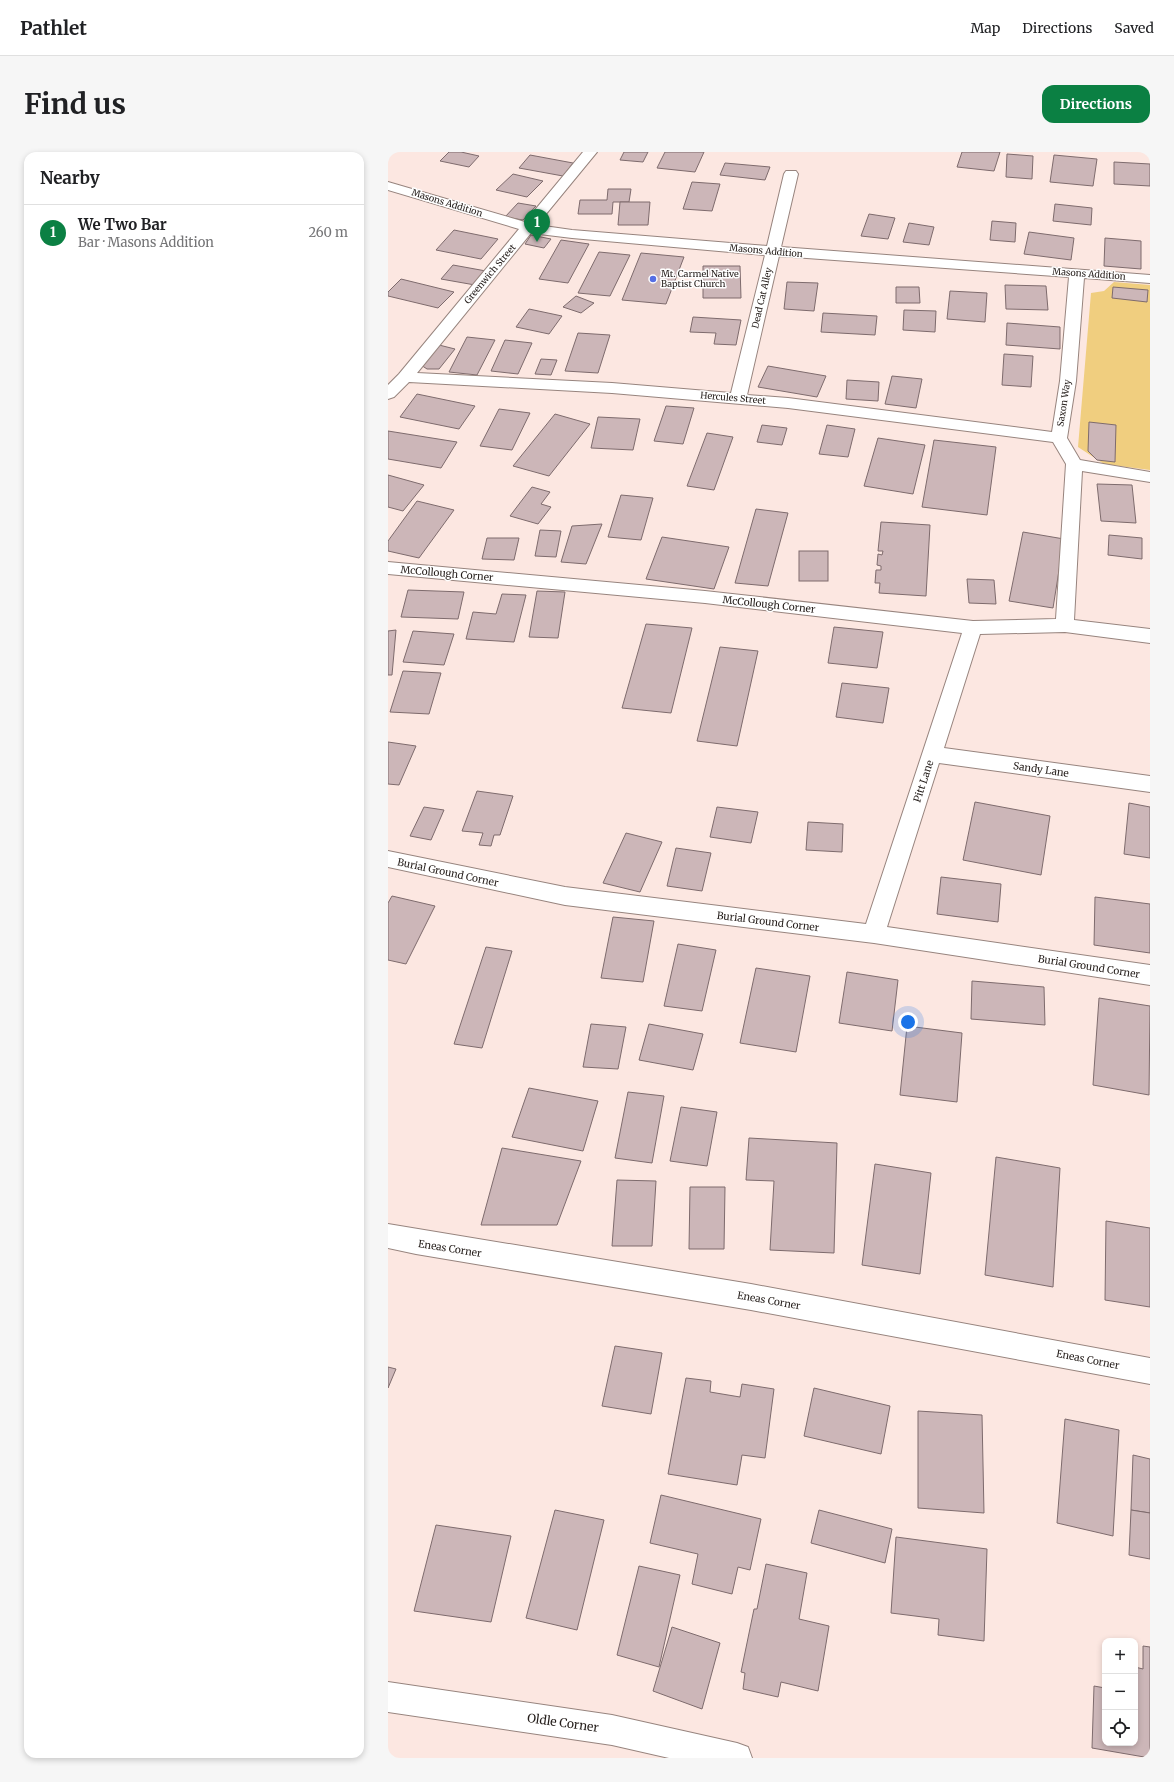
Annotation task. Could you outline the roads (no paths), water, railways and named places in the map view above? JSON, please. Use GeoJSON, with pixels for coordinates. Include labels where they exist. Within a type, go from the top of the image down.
{"type":"FeatureCollection","features":[{"type":"Feature","properties":{"kind":"street","name":"Greenwich Street"},"geometry":{"type":"LineString","coordinates":[[388,394],[405,377],[590,152]]}},
{"type":"Feature","properties":{"kind":"street","name":"Dead Cat Alley"},"geometry":{"type":"LineString","coordinates":[[738,399],[791,174]]}},
{"type":"Feature","properties":{"kind":"street","name":"Masons Addition"},"geometry":{"type":"LineString","coordinates":[[388,186],[529,228],[572,234],[773,251],[1150,279]]}},
{"type":"Feature","properties":{"kind":"street","name":"Saxon Way"},"geometry":{"type":"LineString","coordinates":[[1074,464],[1059,438],[1068,381],[1077,273]]}},
{"type":"Feature","properties":{"kind":"street","name":"Hercules Street"},"geometry":{"type":"LineString","coordinates":[[405,377],[612,388],[796,404],[1059,438]]}},
{"type":"Feature","properties":{"kind":"street"},"geometry":{"type":"LineString","coordinates":[[1064,625],[1074,464],[1150,477]]}},
{"type":"Feature","properties":{"kind":"street","name":"McCollough Corner"},"geometry":{"type":"LineString","coordinates":[[388,568],[705,597],[973,628],[1064,625],[1150,636]]}},
{"type":"Feature","properties":{"kind":"street","name":"Pitt Lane"},"geometry":{"type":"LineString","coordinates":[[874,934],[973,628]]}},
{"type":"Feature","properties":{"kind":"street","name":"Sandy Lane"},"geometry":{"type":"LineString","coordinates":[[932,754],[1150,784]]}},
{"type":"Feature","properties":{"kind":"street","name":"Burial Ground Corner"},"geometry":{"type":"LineString","coordinates":[[388,859],[565,896],[874,934],[1150,975]]}},
{"type":"Feature","properties":{"kind":"street","name":"Eneas Corner"},"geometry":{"type":"LineString","coordinates":[[388,1236],[416,1242],[751,1297],[1150,1371]]}},
{"type":"Feature","properties":{"kind":"street","name":"Oldle Corner"},"geometry":{"type":"LineString","coordinates":[[388,1697],[612,1730],[736,1758]]}},
{"type":"Feature","properties":{"kind":"place","name":"We Two Bar"},"geometry":{"type":"Point","coordinates":[537,242]}},
{"type":"Feature","properties":{"kind":"place","name":"Mt. Carmel Native Baptist Church"},"geometry":{"type":"Point","coordinates":[653,279]}}]}
